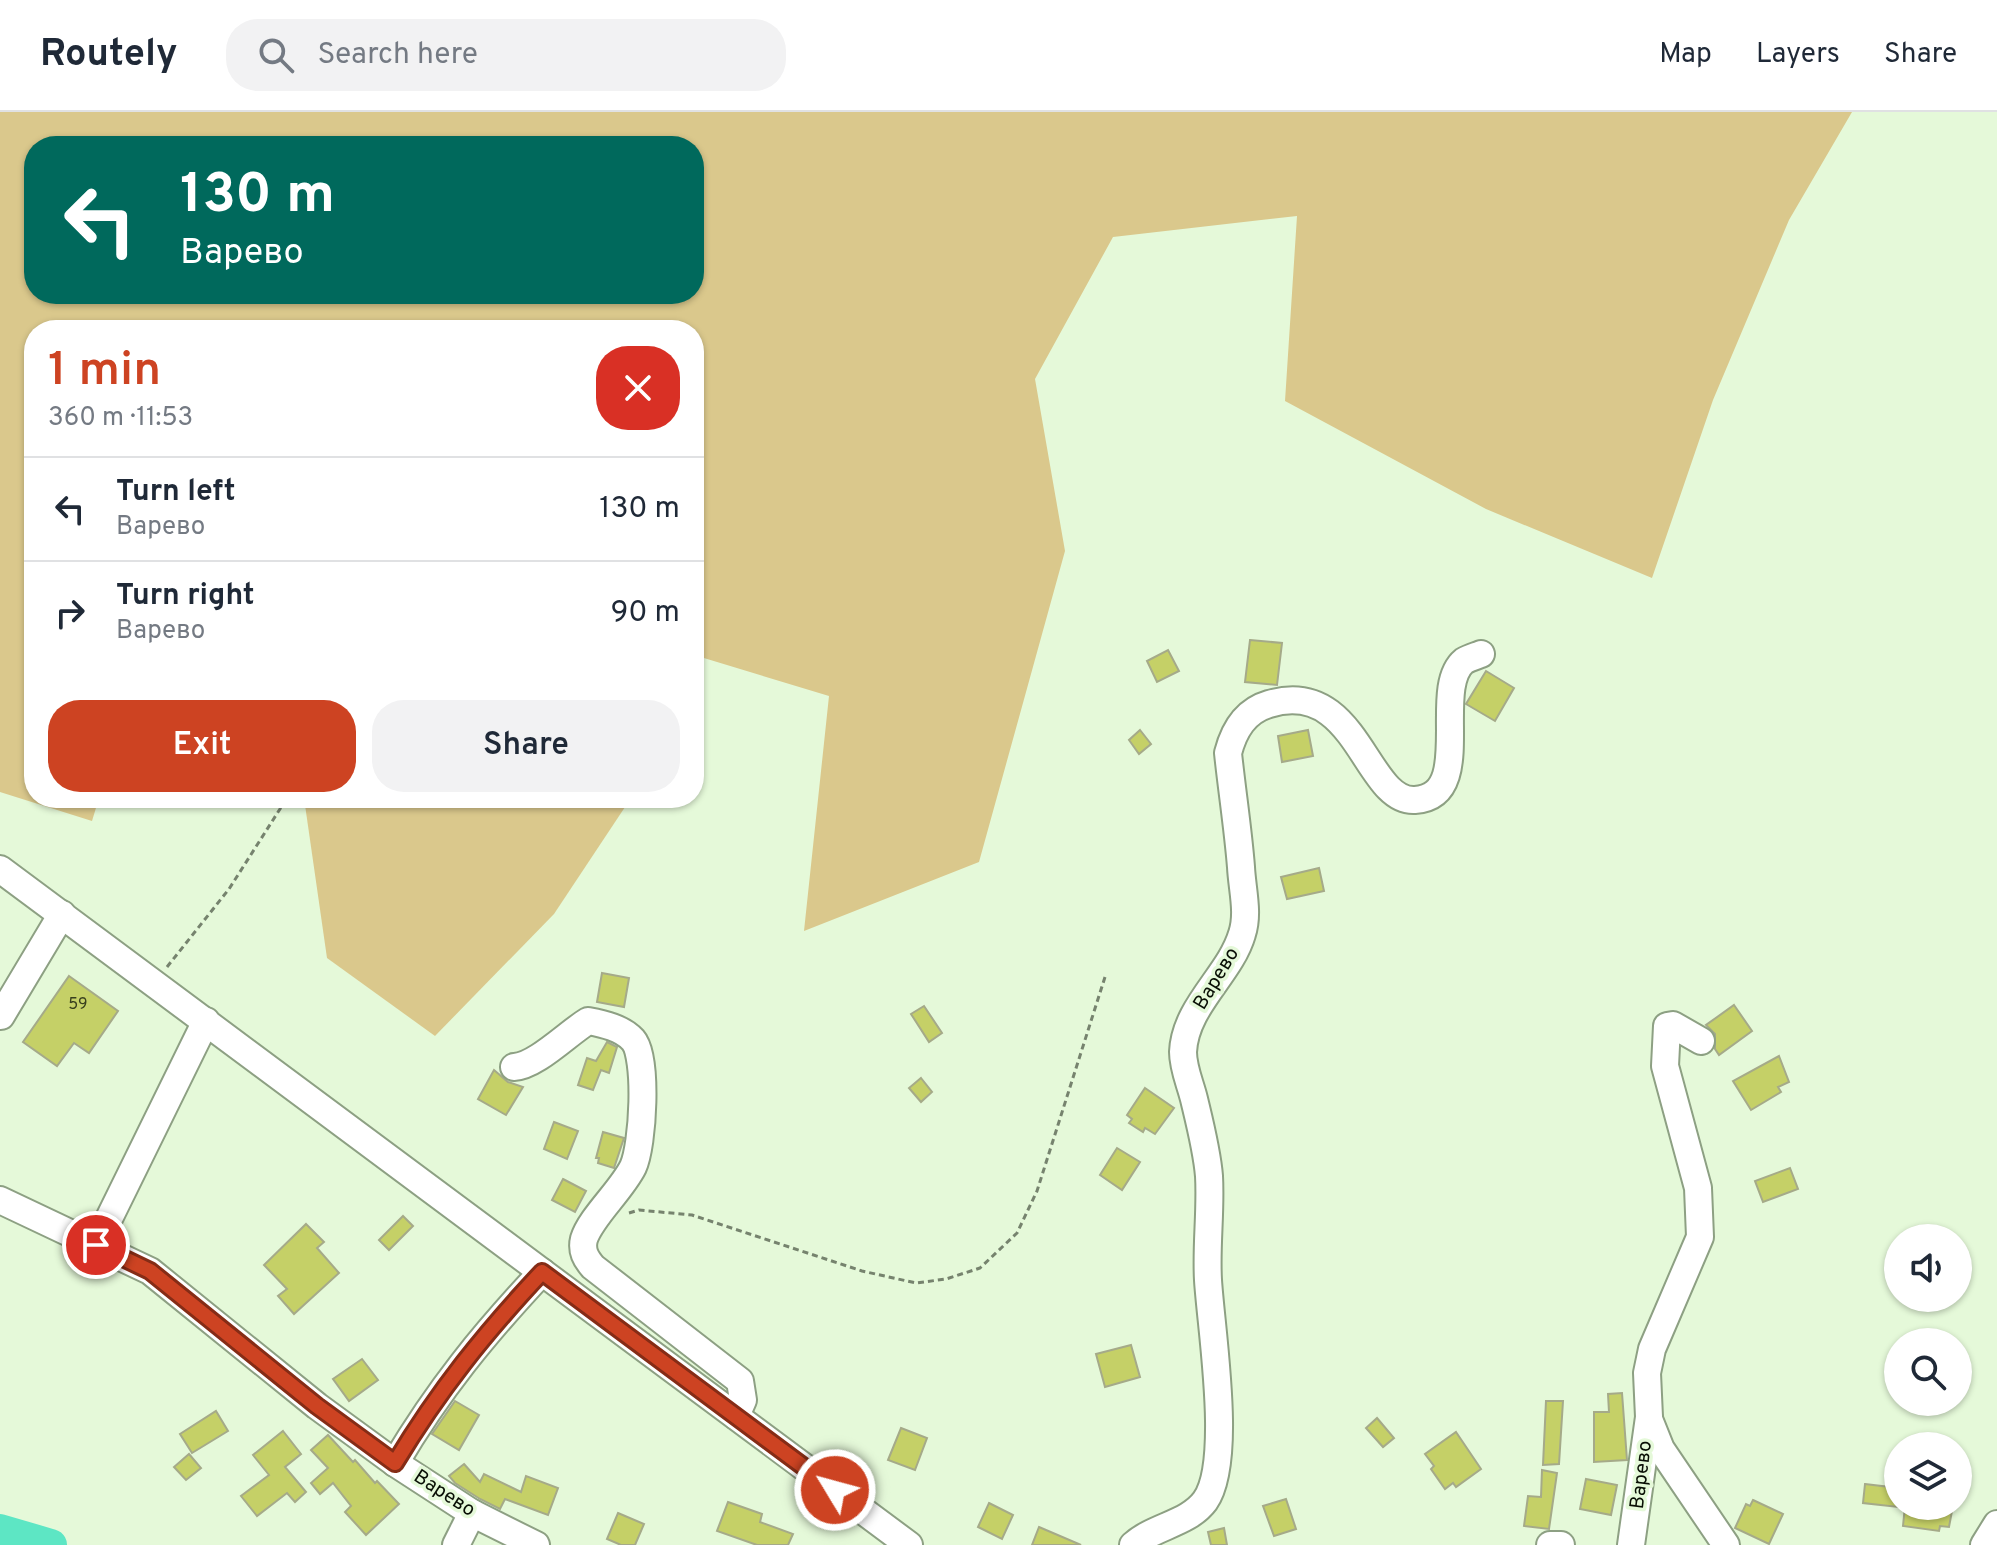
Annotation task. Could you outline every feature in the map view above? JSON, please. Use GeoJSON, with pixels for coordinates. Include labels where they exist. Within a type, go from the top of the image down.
{"type":"FeatureCollection","features":[{"type":"Feature","properties":{"kind":"street","name":"Варево"},"geometry":{"type":"LineString","coordinates":[[1133,1545],[1149,1533],[1183,1519],[1200,1507],[1212,1488],[1219,1460],[1219,1417],[1208,1277],[1209,1176],[1183,1049],[1187,1031],[1201,1002],[1237,946],[1245,920],[1239,833],[1228,753],[1231,741],[1238,726],[1260,707],[1292,700],[1304,702],[1335,715],[1394,793],[1410,800],[1426,798],[1439,787],[1448,765],[1451,745],[1449,702],[1456,674],[1462,663],[1481,654]]}},
{"type":"Feature","properties":{"kind":"street"},"geometry":{"type":"LineString","coordinates":[[0,869],[909,1545]]}},
{"type":"Feature","properties":{"kind":"street"},"geometry":{"type":"LineString","coordinates":[[1,1016],[62,914]]}},
{"type":"Feature","properties":{"kind":"street"},"geometry":{"type":"LineString","coordinates":[[96,1245],[206,1021]]}},
{"type":"Feature","properties":{"kind":"street"},"geometry":{"type":"LineString","coordinates":[[514,1067],[523,1067],[544,1054],[588,1021],[624,1032],[635,1042],[639,1052],[642,1106],[638,1152],[627,1178],[588,1232],[583,1245],[589,1263],[740,1381],[743,1400],[736,1416]]}},
{"type":"Feature","properties":{"kind":"street","name":"Варево"},"geometry":{"type":"LineString","coordinates":[[1631,1545],[1649,1417],[1647,1373],[1652,1349],[1700,1237],[1698,1188],[1665,1066],[1667,1026],[1673,1025],[1701,1041]]}},
{"type":"Feature","properties":{"kind":"street","name":"Варево"},"geometry":{"type":"LineString","coordinates":[[0,1200],[150,1271],[317,1406],[395,1463],[520,1542]]}},
{"type":"Feature","properties":{"kind":"street","name":"Варево"},"geometry":{"type":"LineString","coordinates":[[395,1463],[459,1365],[542,1272]]}},
{"type":"Feature","properties":{"kind":"street"},"geometry":{"type":"LineString","coordinates":[[1649,1417],[1661,1449],[1726,1545]]}},
{"type":"Feature","properties":{"kind":"street"},"geometry":{"type":"LineString","coordinates":[[456,1545],[472,1513]]}},
{"type":"Feature","properties":{"kind":"street"},"geometry":{"type":"LineString","coordinates":[[1984,1545],[1997,1524]]}},
{"type":"Feature","properties":{"kind":"street"},"geometry":{"type":"LineString","coordinates":[[1550,1545],[1561,1545]]}},
{"type":"Feature","properties":{"kind":"path"},"geometry":{"type":"LineString","coordinates":[[155,982],[229,889],[281,808]]}},
{"type":"Feature","properties":{"kind":"path"},"geometry":{"type":"LineString","coordinates":[[595,1223],[639,1210],[692,1215],[862,1271],[916,1283],[946,1279],[980,1268],[1017,1233],[1037,1191],[1105,977]]}},
{"type":"Feature","properties":{"kind":"shaded area"},"geometry":{"type":"Polygon","coordinates":[[[0,112],[1852,112],[1789,220],[1713,400],[1652,578],[1486,509],[1285,401],[1297,216],[1113,237],[1035,379],[1065,551],[979,862],[804,931],[829,696],[704,658],[704,320],[24,320],[24,800],[0,792],[0,112]]]}},
{"type":"Feature","properties":{"kind":"shaded area"},"geometry":{"type":"Polygon","coordinates":[[[51,808],[96,808],[92,821],[51,808]]]}},
{"type":"Feature","properties":{"kind":"shaded area"},"geometry":{"type":"Polygon","coordinates":[[[305,808],[624,808],[554,914],[435,1036],[327,958],[305,808]]]}},
{"type":"Feature","properties":{"kind":"building"},"geometry":{"type":"Polygon","coordinates":[[[1250,640],[1282,643],[1277,685],[1245,682],[1250,640]]]}},
{"type":"Feature","properties":{"kind":"building"},"geometry":{"type":"Polygon","coordinates":[[[1168,650],[1179,671],[1157,682],[1147,661],[1168,650]]]}},
{"type":"Feature","properties":{"kind":"building"},"geometry":{"type":"Polygon","coordinates":[[[1486,671],[1514,688],[1495,721],[1466,704],[1486,671]]]}},
{"type":"Feature","properties":{"kind":"building"},"geometry":{"type":"Polygon","coordinates":[[[1140,730],[1151,744],[1139,754],[1129,740],[1140,730]]]}},
{"type":"Feature","properties":{"kind":"building"},"geometry":{"type":"Polygon","coordinates":[[[1308,730],[1313,756],[1282,762],[1278,736],[1308,730]]]}},
{"type":"Feature","properties":{"kind":"building"},"geometry":{"type":"Polygon","coordinates":[[[1319,868],[1324,891],[1287,899],[1281,877],[1319,868]]]}},
{"type":"Feature","properties":{"kind":"building"},"geometry":{"type":"Polygon","coordinates":[[[602,973],[629,978],[624,1007],[597,1002],[602,973]]]}},
{"type":"Feature","properties":{"kind":"building"},"geometry":{"type":"Polygon","coordinates":[[[69,976],[118,1011],[89,1053],[74,1043],[57,1066],[23,1042],[69,976]]]}},
{"type":"Feature","properties":{"kind":"building"},"geometry":{"type":"Polygon","coordinates":[[[1734,1005],[1752,1031],[1719,1055],[1715,1049],[1715,1034],[1706,1025],[1734,1005]]]}},
{"type":"Feature","properties":{"kind":"building"},"geometry":{"type":"Polygon","coordinates":[[[924,1006],[942,1033],[929,1042],[911,1014],[924,1006]]]}},
{"type":"Feature","properties":{"kind":"building"},"geometry":{"type":"Polygon","coordinates":[[[607,1042],[617,1047],[609,1073],[601,1070],[593,1090],[578,1085],[587,1058],[596,1061],[607,1042]]]}},
{"type":"Feature","properties":{"kind":"building"},"geometry":{"type":"Polygon","coordinates":[[[1779,1056],[1789,1082],[1778,1087],[1781,1092],[1751,1110],[1733,1081],[1779,1056]]]}},
{"type":"Feature","properties":{"kind":"building"},"geometry":{"type":"Polygon","coordinates":[[[494,1070],[508,1082],[523,1087],[506,1115],[478,1099],[494,1070]]]}},
{"type":"Feature","properties":{"kind":"building"},"geometry":{"type":"Polygon","coordinates":[[[921,1078],[932,1092],[921,1102],[909,1088],[921,1078]]]}},
{"type":"Feature","properties":{"kind":"building"},"geometry":{"type":"Polygon","coordinates":[[[1145,1088],[1174,1108],[1155,1134],[1145,1128],[1143,1132],[1129,1123],[1132,1119],[1127,1115],[1145,1088]]]}},
{"type":"Feature","properties":{"kind":"building"},"geometry":{"type":"Polygon","coordinates":[[[554,1122],[578,1131],[567,1159],[544,1149],[554,1122]]]}},
{"type":"Feature","properties":{"kind":"building"},"geometry":{"type":"Polygon","coordinates":[[[603,1132],[624,1138],[614,1168],[598,1163],[599,1158],[596,1158],[603,1132]]]}},
{"type":"Feature","properties":{"kind":"building"},"geometry":{"type":"Polygon","coordinates":[[[1117,1148],[1140,1162],[1122,1190],[1100,1175],[1117,1148]]]}},
{"type":"Feature","properties":{"kind":"building"},"geometry":{"type":"Polygon","coordinates":[[[1790,1168],[1798,1189],[1763,1202],[1755,1181],[1790,1168]]]}},
{"type":"Feature","properties":{"kind":"building"},"geometry":{"type":"Polygon","coordinates":[[[563,1179],[586,1191],[575,1212],[552,1200],[563,1179]]]}},
{"type":"Feature","properties":{"kind":"building"},"geometry":{"type":"Polygon","coordinates":[[[403,1216],[413,1226],[389,1250],[379,1240],[403,1216]]]}},
{"type":"Feature","properties":{"kind":"building"},"geometry":{"type":"Polygon","coordinates":[[[306,1224],[324,1242],[317,1248],[339,1273],[294,1314],[278,1296],[287,1289],[264,1265],[306,1224]]]}},
{"type":"Feature","properties":{"kind":"building"},"geometry":{"type":"Polygon","coordinates":[[[1131,1345],[1140,1377],[1105,1387],[1096,1354],[1131,1345]]]}},
{"type":"Feature","properties":{"kind":"building"},"geometry":{"type":"Polygon","coordinates":[[[362,1359],[378,1380],[349,1401],[333,1379],[362,1359]]]}},
{"type":"Feature","properties":{"kind":"building"},"geometry":{"type":"Polygon","coordinates":[[[1622,1393],[1627,1460],[1594,1462],[1594,1412],[1609,1412],[1608,1394],[1622,1393]]]}},
{"type":"Feature","properties":{"kind":"building"},"geometry":{"type":"Polygon","coordinates":[[[455,1401],[479,1415],[459,1450],[432,1434],[455,1401]]]}},
{"type":"Feature","properties":{"kind":"building"},"geometry":{"type":"Polygon","coordinates":[[[1546,1401],[1563,1401],[1559,1464],[1543,1465],[1546,1401]]]}},
{"type":"Feature","properties":{"kind":"building"},"geometry":{"type":"Polygon","coordinates":[[[216,1411],[228,1431],[192,1453],[180,1434],[216,1411]]]}},
{"type":"Feature","properties":{"kind":"building"},"geometry":{"type":"Polygon","coordinates":[[[1377,1418],[1394,1438],[1383,1447],[1366,1428],[1377,1418]]]}},
{"type":"Feature","properties":{"kind":"building"},"geometry":{"type":"Polygon","coordinates":[[[901,1428],[927,1438],[915,1470],[888,1460],[901,1428]]]}},
{"type":"Feature","properties":{"kind":"building"},"geometry":{"type":"Polygon","coordinates":[[[283,1431],[301,1454],[285,1467],[306,1492],[295,1502],[287,1493],[257,1516],[241,1496],[269,1475],[253,1455],[283,1431]]]}},
{"type":"Feature","properties":{"kind":"building"},"geometry":{"type":"Polygon","coordinates":[[[1456,1432],[1481,1469],[1456,1487],[1453,1483],[1445,1489],[1425,1454],[1456,1432]]]}},
{"type":"Feature","properties":{"kind":"building"},"geometry":{"type":"Polygon","coordinates":[[[328,1435],[399,1504],[366,1535],[345,1512],[351,1506],[333,1483],[320,1494],[311,1483],[328,1468],[311,1450],[328,1435]]]}},
{"type":"Feature","properties":{"kind":"building"},"geometry":{"type":"Polygon","coordinates":[[[189,1454],[201,1468],[186,1480],[174,1467],[189,1454]]]}},
{"type":"Feature","properties":{"kind":"building"},"geometry":{"type":"Polygon","coordinates":[[[464,1464],[480,1482],[484,1474],[521,1492],[526,1476],[558,1488],[548,1515],[505,1499],[500,1509],[480,1499],[449,1476],[464,1464]]]}},
{"type":"Feature","properties":{"kind":"building"},"geometry":{"type":"Polygon","coordinates":[[[1542,1470],[1557,1473],[1549,1529],[1524,1526],[1528,1496],[1541,1497],[1542,1470]]]}},
{"type":"Feature","properties":{"kind":"building"},"geometry":{"type":"Polygon","coordinates":[[[1586,1479],[1617,1485],[1611,1515],[1580,1509],[1586,1479]]]}},
{"type":"Feature","properties":{"kind":"building"},"geometry":{"type":"Polygon","coordinates":[[[1865,1484],[1884,1486],[1884,1505],[1863,1503],[1865,1484]]]}},
{"type":"Feature","properties":{"kind":"building"},"geometry":{"type":"Polygon","coordinates":[[[1286,1499],[1296,1529],[1274,1536],[1263,1506],[1286,1499]]]}},
{"type":"Feature","properties":{"kind":"building"},"geometry":{"type":"Polygon","coordinates":[[[1753,1500],[1783,1514],[1769,1544],[1735,1528],[1746,1504],[1750,1506],[1753,1500]]]}},
{"type":"Feature","properties":{"kind":"building"},"geometry":{"type":"Polygon","coordinates":[[[728,1502],[762,1514],[760,1522],[793,1534],[788,1545],[757,1545],[717,1531],[728,1502]]]}},
{"type":"Feature","properties":{"kind":"building"},"geometry":{"type":"Polygon","coordinates":[[[989,1503],[1013,1515],[1002,1539],[978,1527],[989,1503]]]}},
{"type":"Feature","properties":{"kind":"building"},"geometry":{"type":"Polygon","coordinates":[[[618,1513],[644,1524],[635,1545],[621,1545],[607,1539],[618,1513]]]}},
{"type":"Feature","properties":{"kind":"building"},"geometry":{"type":"Polygon","coordinates":[[[1904,1520],[1950,1520],[1949,1527],[1940,1526],[1939,1531],[1903,1526],[1904,1520]]]}},
{"type":"Feature","properties":{"kind":"building"},"geometry":{"type":"Polygon","coordinates":[[[1039,1527],[1081,1545],[1032,1545],[1039,1527]]]}},
{"type":"Feature","properties":{"kind":"building"},"geometry":{"type":"Polygon","coordinates":[[[1224,1528],[1227,1545],[1211,1545],[1208,1532],[1224,1528]]]}},
{"type":"Feature","properties":{"kind":"waterway"},"geometry":{"type":"LineString","coordinates":[[0,1530],[51,1545]]}},
{"type":"Feature","properties":{"kind":"route"},"geometry":{"type":"LineString","coordinates":[[96,1245],[150,1271],[317,1406],[395,1463],[459,1365],[542,1272],[835,1490]]}}]}
